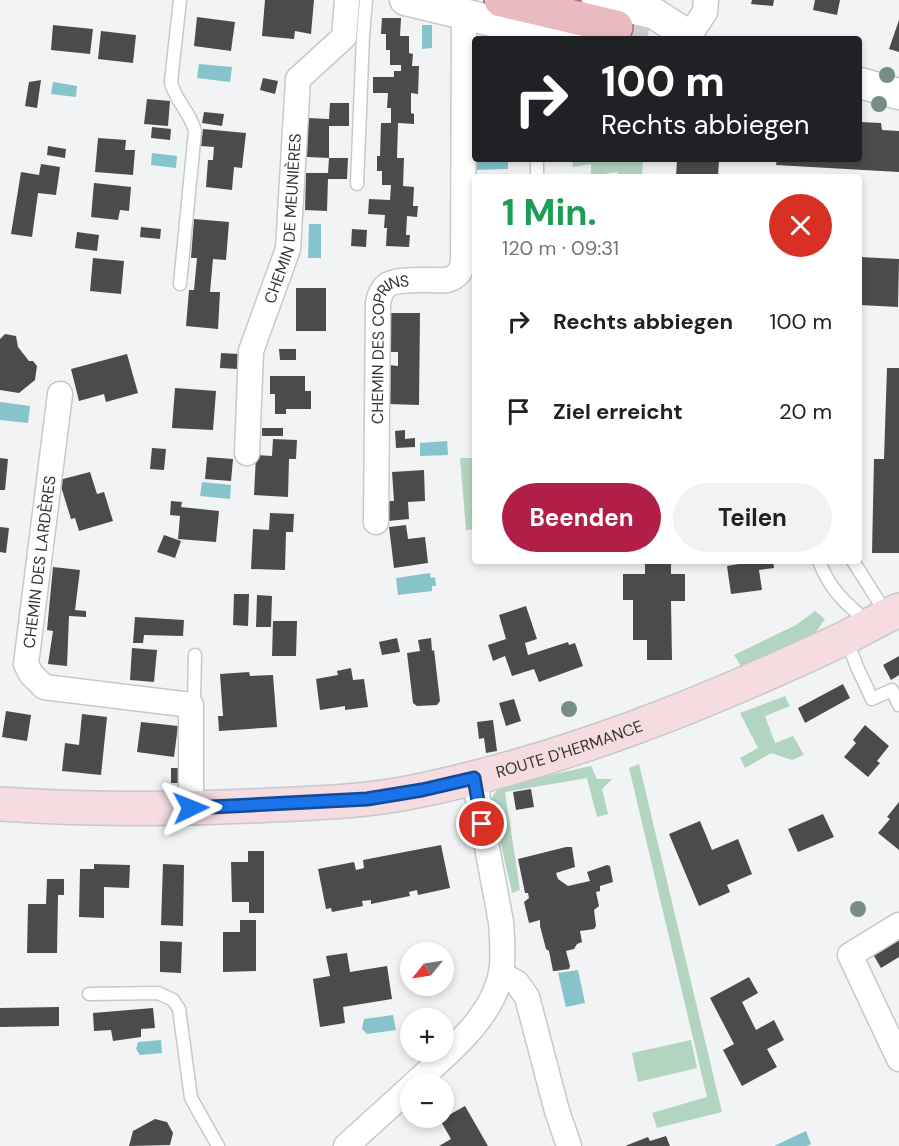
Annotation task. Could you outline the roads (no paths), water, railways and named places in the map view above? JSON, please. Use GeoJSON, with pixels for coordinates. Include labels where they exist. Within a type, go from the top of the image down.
{"type":"FeatureCollection","features":[{"type":"Feature","properties":{"kind":"main road"},"geometry":{"type":"LineString","coordinates":[[501,0],[616,27]]}},
{"type":"Feature","properties":{"kind":"main road","name":"ROUTE D'HERMANCE"},"geometry":{"type":"LineString","coordinates":[[0,804],[72,808],[191,808],[367,799],[422,790],[474,778],[610,738],[739,685],[876,621]]}},
{"type":"Feature","properties":{"kind":"street","name":"CHEMIN DE MEUNIÈRES"},"geometry":{"type":"LineString","coordinates":[[247,453],[251,351],[288,249],[298,79],[344,37],[347,0]]}},
{"type":"Feature","properties":{"kind":"street"},"geometry":{"type":"LineString","coordinates":[[405,0],[546,36]]}},
{"type":"Feature","properties":{"kind":"street"},"geometry":{"type":"LineString","coordinates":[[597,0],[655,14],[684,35],[705,12],[706,0]]}},
{"type":"Feature","properties":{"kind":"street","name":"CHEMIN DES COPRINS"},"geometry":{"type":"LineString","coordinates":[[376,522],[378,303],[380,295],[386,286],[395,281],[454,278],[460,273],[463,264],[464,14]]}},
{"type":"Feature","properties":{"kind":"street"},"geometry":{"type":"LineString","coordinates":[[862,84],[899,94]]}},
{"type":"Feature","properties":{"kind":"street","name":"CHEMIN DES LARDÈRES"},"geometry":{"type":"LineString","coordinates":[[60,394],[26,664],[31,674],[44,687],[191,705]]}},
{"type":"Feature","properties":{"kind":"street"},"geometry":{"type":"LineString","coordinates":[[191,705],[191,808]]}},
{"type":"Feature","properties":{"kind":"street"},"geometry":{"type":"LineString","coordinates":[[425,1074],[478,1020],[495,993],[501,974],[503,944],[501,922],[474,778]]}},
{"type":"Feature","properties":{"kind":"street"},"geometry":{"type":"LineString","coordinates":[[899,925],[850,956],[899,1059]]}},
{"type":"Feature","properties":{"kind":"street"},"geometry":{"type":"LineString","coordinates":[[501,974],[517,982],[528,997],[557,1111],[569,1146]]}},
{"type":"Feature","properties":{"kind":"street"},"geometry":{"type":"LineString","coordinates":[[346,1146],[400,1097]]}},
{"type":"Feature","properties":{"kind":"lane"},"geometry":{"type":"LineString","coordinates":[[180,0],[171,82],[175,95],[190,117],[195,131],[180,284]]}},
{"type":"Feature","properties":{"kind":"lane"},"geometry":{"type":"LineString","coordinates":[[357,184],[366,0]]}},
{"type":"Feature","properties":{"kind":"lane"},"geometry":{"type":"LineString","coordinates":[[820,564],[836,594],[876,621]]}},
{"type":"Feature","properties":{"kind":"lane"},"geometry":{"type":"LineString","coordinates":[[854,564],[876,621],[857,667],[872,699],[892,690],[899,705]]}},
{"type":"Feature","properties":{"kind":"lane"},"geometry":{"type":"LineString","coordinates":[[191,705],[194,699],[195,655]]}},
{"type":"Feature","properties":{"kind":"lane"},"geometry":{"type":"LineString","coordinates":[[88,994],[158,993],[172,1000],[179,1009],[191,1098],[218,1146]]}},
{"type":"Feature","properties":{"kind":"water"},"geometry":{"type":"Polygon","coordinates":[[[422,25],[432,25],[432,48],[422,49],[422,25]]]}},
{"type":"Feature","properties":{"kind":"water"},"geometry":{"type":"Polygon","coordinates":[[[199,64],[232,67],[230,82],[197,78],[199,64]]]}},
{"type":"Feature","properties":{"kind":"water"},"geometry":{"type":"Polygon","coordinates":[[[53,82],[77,86],[76,97],[51,94],[53,82]]]}},
{"type":"Feature","properties":{"kind":"water"},"geometry":{"type":"Polygon","coordinates":[[[152,153],[177,156],[176,168],[151,165],[152,153]]]}},
{"type":"Feature","properties":{"kind":"water"},"geometry":{"type":"Polygon","coordinates":[[[476,162],[508,162],[508,169],[476,170],[476,162]]]}},
{"type":"Feature","properties":{"kind":"water"},"geometry":{"type":"Polygon","coordinates":[[[309,224],[321,224],[321,258],[308,258],[309,224]]]}},
{"type":"Feature","properties":{"kind":"water"},"geometry":{"type":"Polygon","coordinates":[[[0,402],[30,406],[28,423],[0,420],[0,402]]]}},
{"type":"Feature","properties":{"kind":"water"},"geometry":{"type":"Polygon","coordinates":[[[447,441],[448,455],[420,456],[420,443],[447,441]]]}},
{"type":"Feature","properties":{"kind":"water"},"geometry":{"type":"Polygon","coordinates":[[[202,482],[231,485],[230,499],[200,496],[202,482]]]}},
{"type":"Feature","properties":{"kind":"water"},"geometry":{"type":"Polygon","coordinates":[[[430,573],[431,578],[435,577],[436,586],[432,586],[432,591],[398,595],[396,578],[430,573]]]}},
{"type":"Feature","properties":{"kind":"water"},"geometry":{"type":"Polygon","coordinates":[[[578,970],[585,1003],[566,1007],[558,973],[578,970]]]}},
{"type":"Feature","properties":{"kind":"water"},"geometry":{"type":"Polygon","coordinates":[[[393,1015],[396,1030],[367,1034],[362,1029],[364,1019],[393,1015]]]}},
{"type":"Feature","properties":{"kind":"water"},"geometry":{"type":"Polygon","coordinates":[[[161,1040],[162,1053],[140,1055],[136,1049],[138,1042],[161,1040]]]}},
{"type":"Feature","properties":{"kind":"water"},"geometry":{"type":"Polygon","coordinates":[[[806,1131],[811,1144],[807,1146],[774,1146],[806,1131]]]}},
{"type":"Feature","properties":{"kind":"tunnel"},"geometry":{"type":"LineString","coordinates":[[616,27],[650,36]]}}]}
